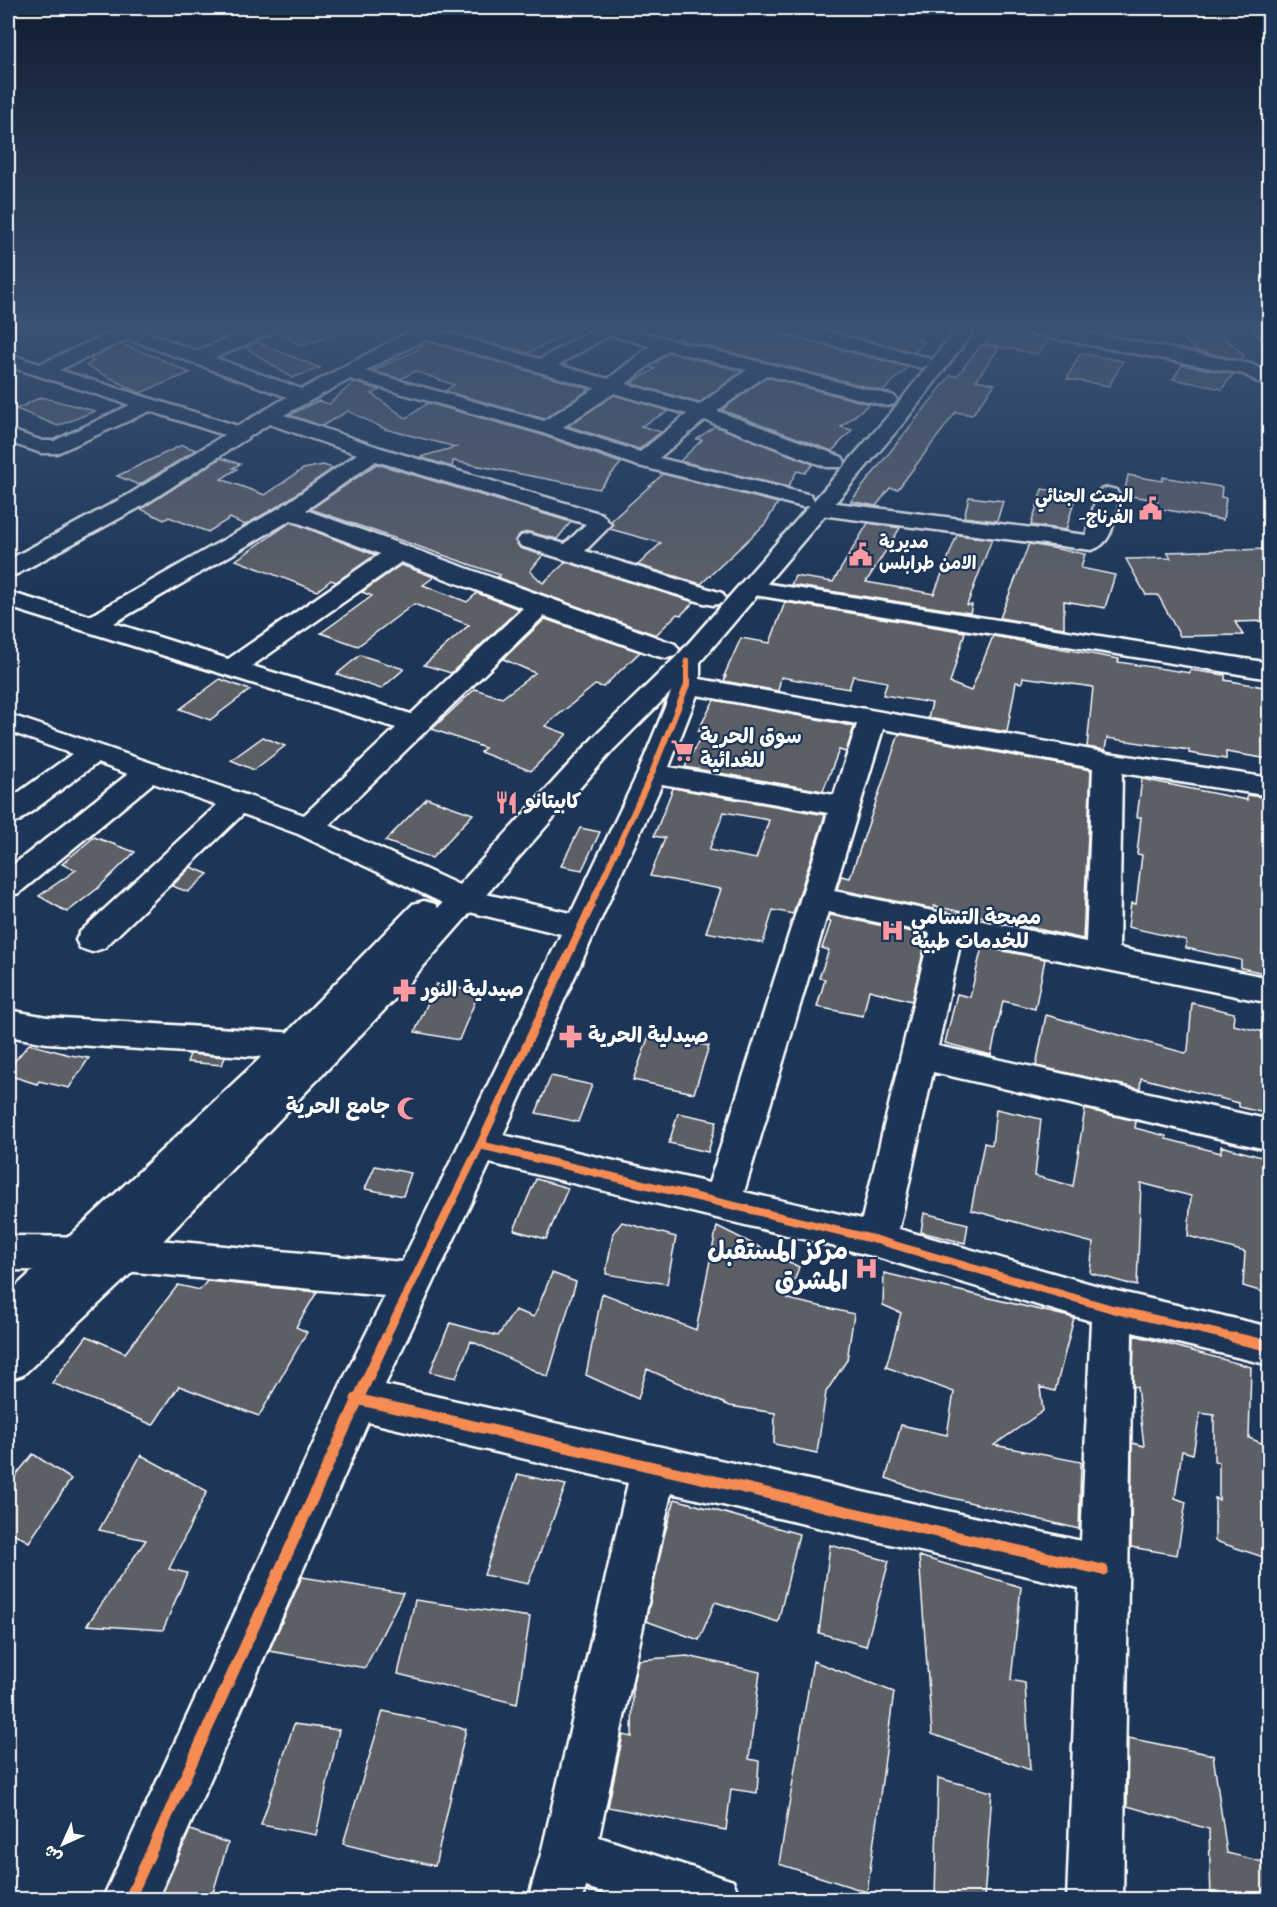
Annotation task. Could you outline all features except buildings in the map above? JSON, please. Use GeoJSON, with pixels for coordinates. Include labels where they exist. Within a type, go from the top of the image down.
{"type":"FeatureCollection","features":[{"type":"Feature","properties":{"kind":"main road"},"geometry":{"type":"LineString","coordinates":[[8,435],[41,447],[57,447],[121,417]]}},
{"type":"Feature","properties":{"kind":"main road"},"geometry":{"type":"LineString","coordinates":[[190,417],[240,433]]}},
{"type":"Feature","properties":{"kind":"main road"},"geometry":{"type":"LineString","coordinates":[[8,569],[136,500],[265,417]]}},
{"type":"Feature","properties":{"kind":"main road"},"geometry":{"type":"LineString","coordinates":[[270,417],[374,453],[594,519],[599,525],[570,553]]}},
{"type":"Feature","properties":{"kind":"main road"},"geometry":{"type":"LineString","coordinates":[[507,417],[643,460],[812,504],[1091,543],[1097,539],[1108,495]]}},
{"type":"Feature","properties":{"kind":"main road"},"geometry":{"type":"LineString","coordinates":[[547,428],[564,417]]}},
{"type":"Feature","properties":{"kind":"main road"},"geometry":{"type":"LineString","coordinates":[[643,460],[695,417]]}},
{"type":"Feature","properties":{"kind":"main road"},"geometry":{"type":"LineString","coordinates":[[718,417],[834,462]]}},
{"type":"Feature","properties":{"kind":"main road"},"geometry":{"type":"LineString","coordinates":[[8,1322],[296,1046],[425,926],[603,744],[680,657],[751,588],[812,504],[834,462],[872,417]]}},
{"type":"Feature","properties":{"kind":"main road"},"geometry":{"type":"LineString","coordinates":[[529,541],[570,553],[705,607],[812,504],[894,417]]}},
{"type":"Feature","properties":{"kind":"main road"},"geometry":{"type":"LineString","coordinates":[[93,625],[289,512],[374,453]]}},
{"type":"Feature","properties":{"kind":"main road"},"geometry":{"type":"LineString","coordinates":[[289,512],[680,657],[872,719],[1108,762],[1269,787]]}},
{"type":"Feature","properties":{"kind":"main road"},"geometry":{"type":"LineString","coordinates":[[231,668],[398,553]]}},
{"type":"Feature","properties":{"kind":"main road"},"geometry":{"type":"LineString","coordinates":[[751,588],[1269,671]]}},
{"type":"Feature","properties":{"kind":"main road"},"geometry":{"type":"LineString","coordinates":[[8,599],[416,725]]}},
{"type":"Feature","properties":{"kind":"main road"},"geometry":{"type":"LineString","coordinates":[[309,827],[540,606]]}},
{"type":"Feature","properties":{"kind":"main road"},"geometry":{"type":"LineString","coordinates":[[129,1899],[356,1400],[480,1145],[652,773],[680,657]]}},
{"type":"Feature","properties":{"kind":"main road"},"geometry":{"type":"LineString","coordinates":[[722,1202],[872,719]]}},
{"type":"Feature","properties":{"kind":"main road"},"geometry":{"type":"LineString","coordinates":[[8,722],[309,827],[453,896],[582,927]]}},
{"type":"Feature","properties":{"kind":"main road"},"geometry":{"type":"LineString","coordinates":[[8,814],[93,752]]}},
{"type":"Feature","properties":{"kind":"main road"},"geometry":{"type":"LineString","coordinates":[[1102,956],[1108,762]]}},
{"type":"Feature","properties":{"kind":"main road"},"geometry":{"type":"LineString","coordinates":[[8,885],[149,771]]}},
{"type":"Feature","properties":{"kind":"main road"},"geometry":{"type":"LineString","coordinates":[[652,773],[845,807]]}},
{"type":"Feature","properties":{"kind":"main road"},"geometry":{"type":"LineString","coordinates":[[92,940],[238,802]]}},
{"type":"Feature","properties":{"kind":"main road"},"geometry":{"type":"LineString","coordinates":[[818,898],[1269,991]]}},
{"type":"Feature","properties":{"kind":"main road"},"geometry":{"type":"LineString","coordinates":[[877,1240],[948,925]]}},
{"type":"Feature","properties":{"kind":"main road"},"geometry":{"type":"LineString","coordinates":[[8,1362],[125,1254],[379,994],[425,926]]}},
{"type":"Feature","properties":{"kind":"main road"},"geometry":{"type":"LineString","coordinates":[[8,1023],[47,1030],[296,1046]]}},
{"type":"Feature","properties":{"kind":"main road"},"geometry":{"type":"LineString","coordinates":[[920,1056],[1269,1135]]}},
{"type":"Feature","properties":{"kind":"main road"},"geometry":{"type":"LineString","coordinates":[[480,1145],[877,1240],[1112,1309],[1269,1346]]}},
{"type":"Feature","properties":{"kind":"main road"},"geometry":{"type":"LineString","coordinates":[[8,1252],[125,1254],[414,1281]]}},
{"type":"Feature","properties":{"kind":"main road"},"geometry":{"type":"LineString","coordinates":[[1095,1899],[1102,1570],[1112,1309]]}},
{"type":"Feature","properties":{"kind":"main road"},"geometry":{"type":"LineString","coordinates":[[356,1400],[1102,1570]]}},
{"type":"Feature","properties":{"kind":"main road"},"geometry":{"type":"LineString","coordinates":[[654,1467],[562,1877],[714,1899]]}},
{"type":"Feature","properties":{"kind":"cycle path"},"geometry":{"type":"LineString","coordinates":[[129,1900],[356,1399],[480,1145],[652,773],[687,685],[687,661]]}},
{"type":"Feature","properties":{"kind":"cycle path"},"geometry":{"type":"LineString","coordinates":[[480,1145],[877,1240],[1112,1309],[1270,1346]]}},
{"type":"Feature","properties":{"kind":"cycle path"},"geometry":{"type":"LineString","coordinates":[[356,1399],[1103,1570]]}},
{"type":"Feature","properties":{"kind":"place","name":"البحث الجنائي -الفرناج"},"geometry":{"type":"Point","coordinates":[1151,508]}},
{"type":"Feature","properties":{"kind":"place","name":"مديرية الامن طرابلس"},"geometry":{"type":"Point","coordinates":[861,554]}},
{"type":"Feature","properties":{"kind":"place","name":"سوق الحرية للغدائية"},"geometry":{"type":"Point","coordinates":[682,750]}},
{"type":"Feature","properties":{"kind":"place","name":"كابيتانو"},"geometry":{"type":"Point","coordinates":[507,803]}},
{"type":"Feature","properties":{"kind":"place","name":"مصحة التسامي للخدمات طبية"},"geometry":{"type":"Point","coordinates":[893,931]}},
{"type":"Feature","properties":{"kind":"place","name":"صيدلية النور"},"geometry":{"type":"Point","coordinates":[404,991]}},
{"type":"Feature","properties":{"kind":"place","name":"صيدلية الحرية"},"geometry":{"type":"Point","coordinates":[570,1037]}},
{"type":"Feature","properties":{"kind":"place","name":"جامع الحرية"},"geometry":{"type":"Point","coordinates":[408,1108]}},
{"type":"Feature","properties":{"kind":"place","name":"مركز المستقبل المشرق"},"geometry":{"type":"Point","coordinates":[866,1268]}}]}
